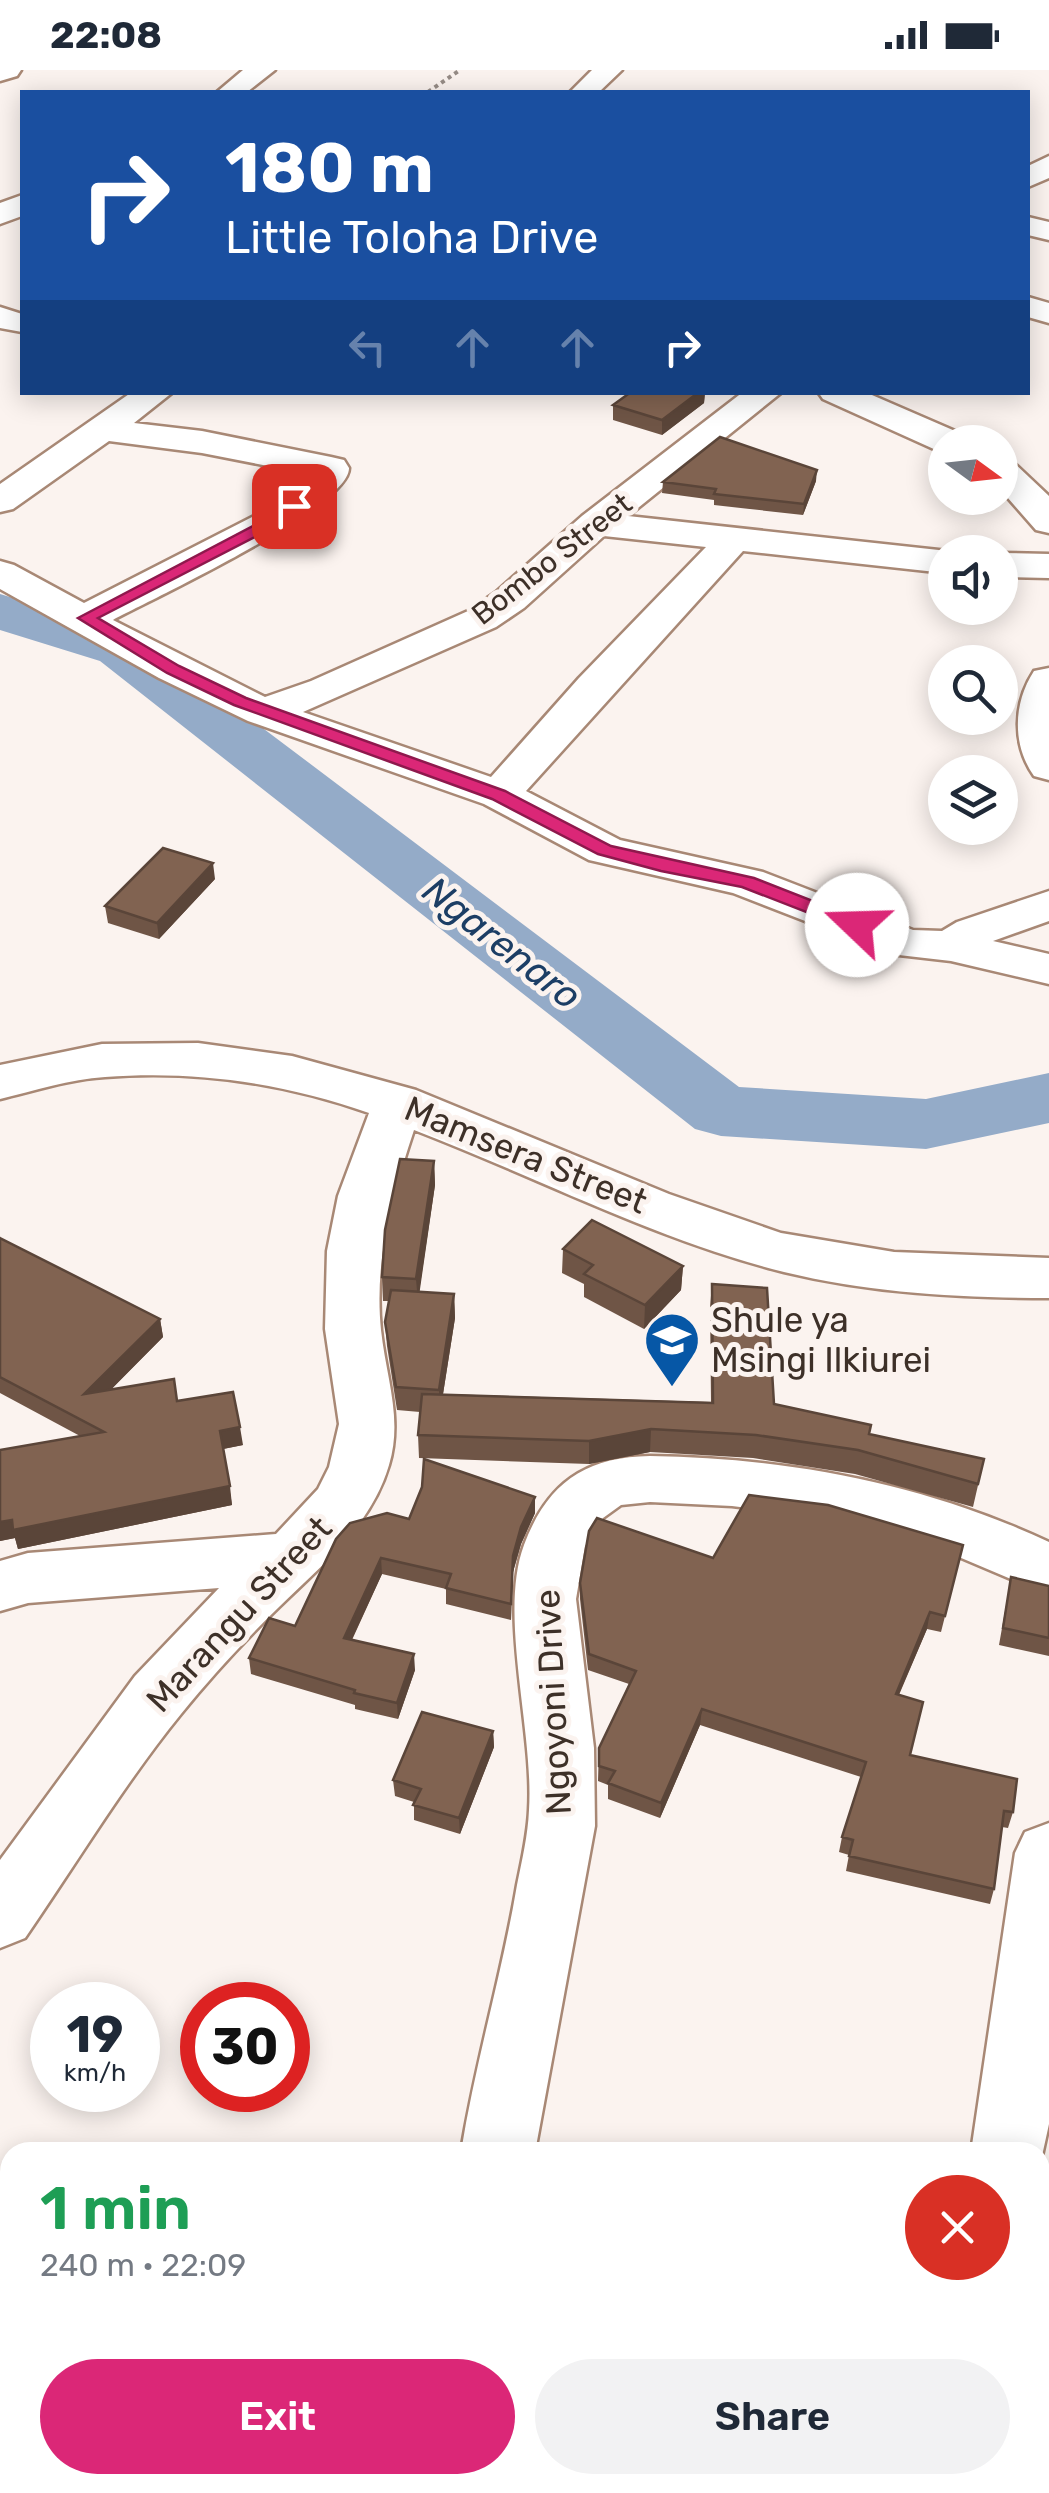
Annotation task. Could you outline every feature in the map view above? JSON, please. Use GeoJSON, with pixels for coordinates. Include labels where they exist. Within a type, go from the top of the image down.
{"type":"FeatureCollection","features":[{"type":"Feature","properties":{"kind":"street"},"geometry":{"type":"LineString","coordinates":[[584,90],[608,70]]}},
{"type":"Feature","properties":{"kind":"street"},"geometry":{"type":"LineString","coordinates":[[233,90],[261,71]]}},
{"type":"Feature","properties":{"kind":"street"},"geometry":{"type":"LineString","coordinates":[[0,501],[152,395]]}},
{"type":"Feature","properties":{"kind":"street","name":"Bombo Street"},"geometry":{"type":"LineString","coordinates":[[263,712],[326,690],[466,628],[510,600],[594,524],[761,395]]}},
{"type":"Feature","properties":{"kind":"street"},"geometry":{"type":"LineString","coordinates":[[842,395],[928,433]]}},
{"type":"Feature","properties":{"kind":"street"},"geometry":{"type":"LineString","coordinates":[[86,618],[279,518],[332,474],[331,468],[219,445],[103,430]]}},
{"type":"Feature","properties":{"kind":"street"},"geometry":{"type":"LineString","coordinates":[[1018,486],[1049,522]]}},
{"type":"Feature","properties":{"kind":"street"},"geometry":{"type":"LineString","coordinates":[[594,524],[928,559]]}},
{"type":"Feature","properties":{"kind":"street"},"geometry":{"type":"LineString","coordinates":[[499,795],[594,686],[694,586],[734,538]]}},
{"type":"Feature","properties":{"kind":"street"},"geometry":{"type":"LineString","coordinates":[[1018,565],[1049,566]]}},
{"type":"Feature","properties":{"kind":"street"},"geometry":{"type":"LineString","coordinates":[[0,573],[173,669],[263,712],[499,795],[628,858],[747,882],[907,944],[951,946],[1049,970]]}},
{"type":"Feature","properties":{"kind":"street"},"geometry":{"type":"LineString","coordinates":[[1049,680],[1042,692],[1040,745],[1049,767]]}},
{"type":"Feature","properties":{"kind":"street"},"geometry":{"type":"LineString","coordinates":[[951,946],[974,932],[1049,905]]}},
{"type":"Feature","properties":{"kind":"street","name":"Mamsera Street"},"geometry":{"type":"LineString","coordinates":[[0,1082],[71,1065],[186,1058],[297,1073],[398,1102],[688,1222],[790,1254],[836,1266],[890,1272],[1049,1278]]}},
{"type":"Feature","properties":{"kind":"street","name":"Marangu Street"},"geometry":{"type":"LineString","coordinates":[[0,1916],[158,1695],[330,1518],[359,1467],[368,1424],[354,1329],[354,1251],[365,1196],[398,1102]]}},
{"type":"Feature","properties":{"kind":"street","name":"Ngoyoni Drive"},"geometry":{"type":"LineString","coordinates":[[500,2142],[546,1924],[562,1809],[556,1691],[544,1614],[546,1578],[554,1546],[570,1516],[594,1492],[616,1482],[713,1481],[800,1489],[929,1518],[1049,1570]]}},
{"type":"Feature","properties":{"kind":"street"},"geometry":{"type":"LineString","coordinates":[[0,1586],[28,1578],[289,1558]]}},
{"type":"Feature","properties":{"kind":"street"},"geometry":{"type":"LineString","coordinates":[[1009,2142],[1049,1853]]}},
{"type":"Feature","properties":{"kind":"path"},"geometry":{"type":"LineString","coordinates":[[431,90],[460,70]]}},
{"type":"Feature","properties":{"kind":"building"},"geometry":{"type":"Polygon","coordinates":[[[627,395],[695,395],[662,420],[613,405],[627,395]]]}},
{"type":"Feature","properties":{"kind":"building"},"geometry":{"type":"Polygon","coordinates":[[[720,437],[817,470],[804,504],[714,494],[716,489],[663,482],[720,437]]]}},
{"type":"Feature","properties":{"kind":"building"},"geometry":{"type":"Polygon","coordinates":[[[163,848],[213,863],[157,923],[105,906],[163,848]]]}},
{"type":"Feature","properties":{"kind":"building"},"geometry":{"type":"Polygon","coordinates":[[[400,1159],[434,1161],[416,1279],[382,1277],[385,1230],[400,1159]]]}},
{"type":"Feature","properties":{"kind":"building"},"geometry":{"type":"Polygon","coordinates":[[[592,1220],[683,1266],[645,1305],[584,1274],[593,1265],[563,1249],[592,1220]]]}},
{"type":"Feature","properties":{"kind":"building"},"geometry":{"type":"Polygon","coordinates":[[[0,1238],[160,1319],[84,1394],[174,1379],[177,1401],[233,1392],[240,1427],[220,1431],[230,1486],[13,1530],[12,1520],[0,1522],[0,1450],[104,1432],[0,1377],[0,1238]]]}},
{"type":"Feature","properties":{"kind":"building"},"geometry":{"type":"Polygon","coordinates":[[[712,1284],[767,1288],[774,1404],[871,1425],[869,1434],[984,1459],[978,1484],[858,1450],[756,1435],[651,1429],[589,1441],[418,1435],[422,1394],[713,1403],[712,1284]]]}},
{"type":"Feature","properties":{"kind":"building"},"geometry":{"type":"Polygon","coordinates":[[[391,1290],[454,1294],[439,1390],[396,1387],[385,1322],[391,1290]]]}},
{"type":"Feature","properties":{"kind":"building"},"geometry":{"type":"Polygon","coordinates":[[[424,1459],[535,1497],[513,1556],[511,1604],[446,1588],[451,1574],[381,1558],[344,1638],[414,1654],[397,1703],[249,1658],[269,1618],[295,1626],[336,1539],[350,1523],[387,1513],[409,1519],[422,1487],[424,1459]]]}},
{"type":"Feature","properties":{"kind":"building"},"geometry":{"type":"Polygon","coordinates":[[[749,1495],[828,1505],[963,1545],[945,1616],[930,1612],[896,1694],[923,1702],[910,1755],[1017,1779],[1013,1812],[1004,1811],[994,1889],[849,1856],[853,1840],[842,1837],[866,1762],[702,1709],[661,1803],[608,1783],[615,1771],[599,1766],[599,1748],[636,1671],[589,1654],[580,1583],[589,1531],[597,1518],[713,1558],[749,1495]]]}},
{"type":"Feature","properties":{"kind":"building"},"geometry":{"type":"Polygon","coordinates":[[[1011,1577],[1049,1586],[1049,1638],[1003,1628],[1011,1577]]]}},
{"type":"Feature","properties":{"kind":"building"},"geometry":{"type":"Polygon","coordinates":[[[422,1712],[493,1731],[459,1818],[413,1805],[421,1789],[393,1780],[422,1712]]]}},
{"type":"Feature","properties":{"kind":"waterway","name":"Ngarenaro"},"geometry":{"type":"LineString","coordinates":[[0,611],[121,649],[721,1111],[926,1124],[1049,1098]]}},
{"type":"Feature","properties":{"kind":"place","name":"Shule ya Msingi Ilkiurei"},"geometry":{"type":"Point","coordinates":[672,1389]}},
{"type":"Feature","properties":{"kind":"route"},"geometry":{"type":"LineString","coordinates":[[294,506],[279,518],[86,618],[173,669],[240,702],[499,795],[605,850],[661,866],[747,882],[857,925]]}}]}
